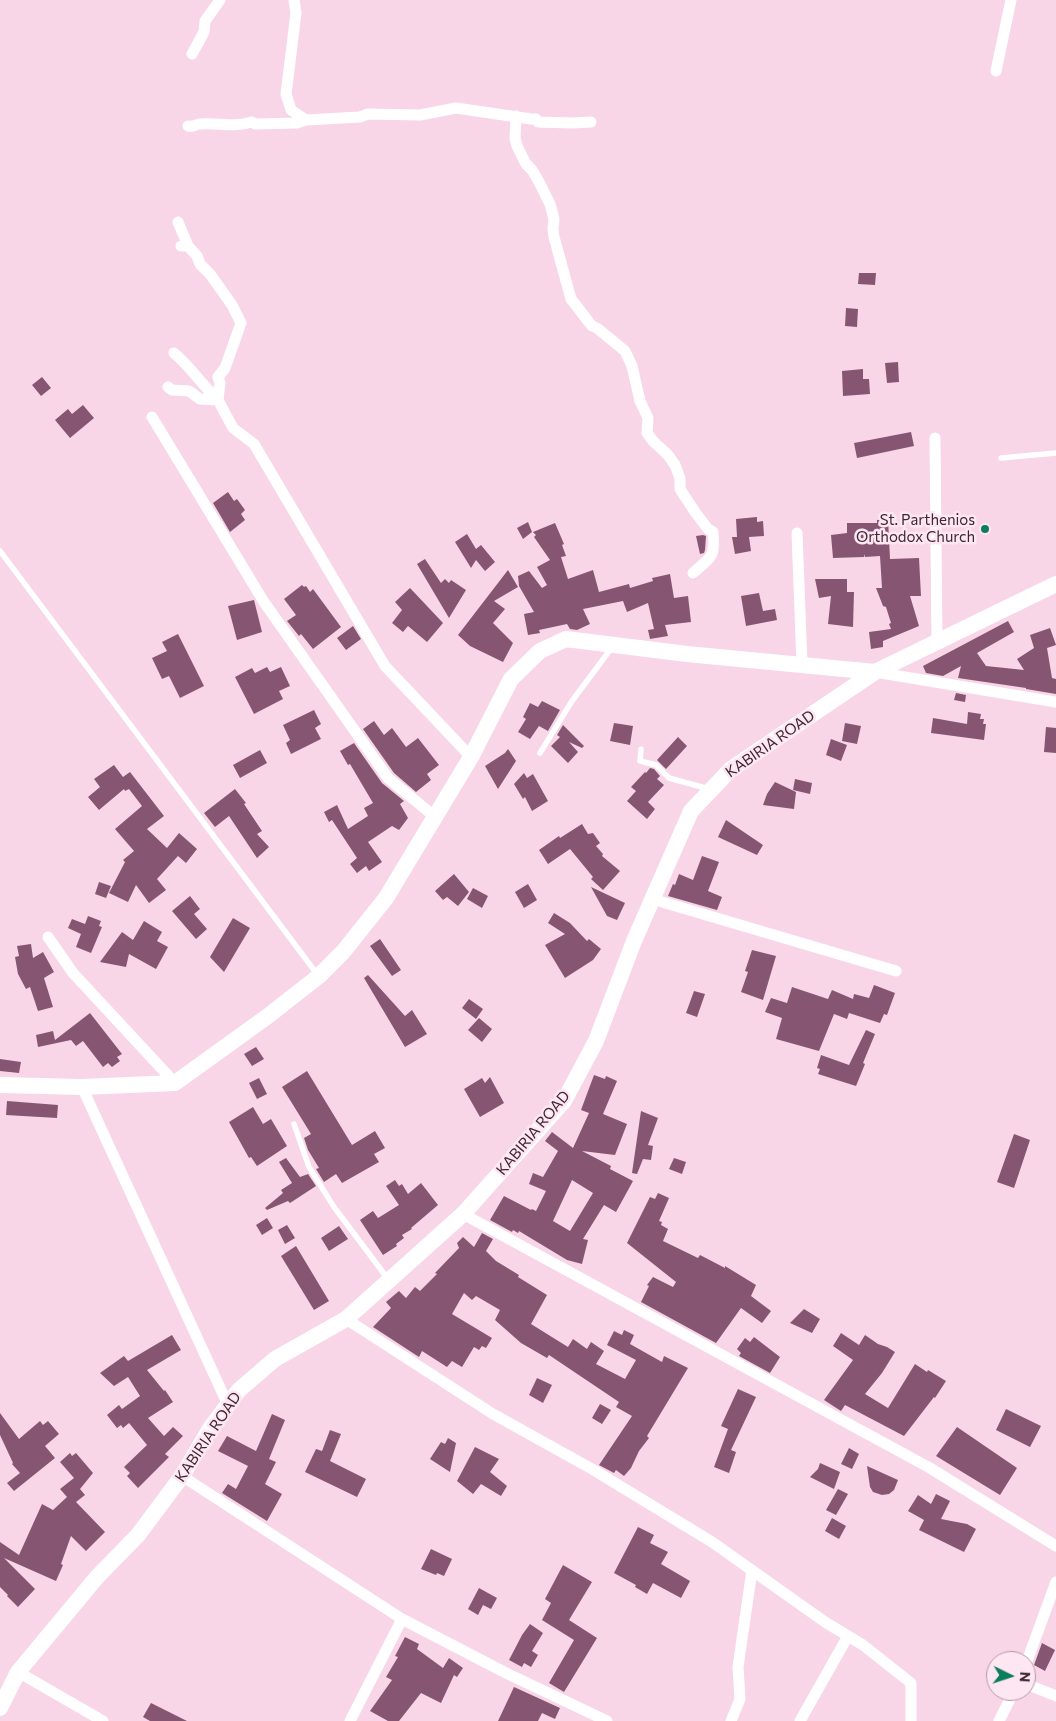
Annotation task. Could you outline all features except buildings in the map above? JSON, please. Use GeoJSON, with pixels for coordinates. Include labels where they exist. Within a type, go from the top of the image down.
{"type":"FeatureCollection","features":[{"type":"Feature","properties":{"kind":"main road","name":"KABIRIA ROAD"},"geometry":{"type":"LineString","coordinates":[[0,1708],[18,1672],[97,1577],[138,1534],[182,1476],[211,1427],[239,1390],[275,1359],[346,1319],[463,1214],[564,1101],[596,1041],[634,941],[691,811],[731,768],[875,672],[1056,584]]}},
{"type":"Feature","properties":{"kind":"main road"},"geometry":{"type":"LineString","coordinates":[[0,1085],[82,1087],[175,1083],[268,1016],[319,976],[343,952],[386,898],[471,757],[511,679],[540,650],[566,639],[687,654],[875,672]]}},
{"type":"Feature","properties":{"kind":"street"},"geometry":{"type":"LineString","coordinates":[[192,54],[204,32],[205,21],[220,0]]}},
{"type":"Feature","properties":{"kind":"street"},"geometry":{"type":"LineString","coordinates":[[294,0],[296,13],[286,94],[291,110],[306,120]]}},
{"type":"Feature","properties":{"kind":"street"},"geometry":{"type":"LineString","coordinates":[[996,71],[1011,0]]}},
{"type":"Feature","properties":{"kind":"street"},"geometry":{"type":"LineString","coordinates":[[188,126],[192,127],[199,124],[239,126],[252,122],[255,124],[297,123],[306,120],[360,117],[368,114],[420,115],[456,108],[536,119],[538,122],[591,122]]}},
{"type":"Feature","properties":{"kind":"street"},"geometry":{"type":"LineString","coordinates":[[516,116],[518,146],[526,164],[532,170],[550,204],[554,218],[554,238],[571,299],[592,326],[625,351],[632,366],[640,401],[648,418],[647,433],[675,465],[680,478],[680,489],[708,529],[713,532],[714,548],[712,556],[693,573]]}},
{"type":"Feature","properties":{"kind":"street"},"geometry":{"type":"LineString","coordinates":[[178,222],[184,246],[197,256],[200,264],[210,274],[242,323],[225,368],[218,377],[220,382],[218,400]]}},
{"type":"Feature","properties":{"kind":"street"},"geometry":{"type":"LineString","coordinates":[[174,353],[184,361],[185,365],[191,369],[218,400],[234,428],[254,444],[385,666],[471,757]]}},
{"type":"Feature","properties":{"kind":"street"},"geometry":{"type":"LineString","coordinates":[[168,387],[172,390],[189,391],[200,399],[218,400]]}},
{"type":"Feature","properties":{"kind":"street"},"geometry":{"type":"LineString","coordinates":[[152,417],[264,602],[388,778],[435,817]]}},
{"type":"Feature","properties":{"kind":"street"},"geometry":{"type":"LineString","coordinates":[[935,438],[937,641]]}},
{"type":"Feature","properties":{"kind":"street"},"geometry":{"type":"LineString","coordinates":[[798,533],[802,665]]}},
{"type":"Feature","properties":{"kind":"street"},"geometry":{"type":"LineString","coordinates":[[875,672],[1056,702]]}},
{"type":"Feature","properties":{"kind":"street"},"geometry":{"type":"LineString","coordinates":[[652,899],[896,971]]}},
{"type":"Feature","properties":{"kind":"street"},"geometry":{"type":"LineString","coordinates":[[48,937],[73,973],[175,1083]]}},
{"type":"Feature","properties":{"kind":"street"},"geometry":{"type":"LineString","coordinates":[[82,1087],[228,1405]]}},
{"type":"Feature","properties":{"kind":"street"},"geometry":{"type":"LineString","coordinates":[[463,1214],[930,1468],[1056,1546]]}},
{"type":"Feature","properties":{"kind":"street"},"geometry":{"type":"LineString","coordinates":[[346,1319],[493,1414],[592,1469],[712,1542],[785,1595],[863,1645],[911,1683],[911,1721]]}},
{"type":"Feature","properties":{"kind":"street"},"geometry":{"type":"LineString","coordinates":[[182,1476],[402,1619],[506,1674],[607,1721]]}},
{"type":"Feature","properties":{"kind":"street"},"geometry":{"type":"LineString","coordinates":[[731,1721],[740,1699],[738,1667],[752,1570]]}},
{"type":"Feature","properties":{"kind":"street"},"geometry":{"type":"LineString","coordinates":[[1031,1651],[1056,1582]]}},
{"type":"Feature","properties":{"kind":"street"},"geometry":{"type":"LineString","coordinates":[[350,1721],[402,1619]]}},
{"type":"Feature","properties":{"kind":"street"},"geometry":{"type":"LineString","coordinates":[[800,1721],[848,1636]]}},
{"type":"Feature","properties":{"kind":"street"},"geometry":{"type":"LineString","coordinates":[[18,1672],[103,1721]]}},
{"type":"Feature","properties":{"kind":"street"},"geometry":{"type":"LineString","coordinates":[[1036,1688],[1056,1696]]}},
{"type":"Feature","properties":{"kind":"street"},"geometry":{"type":"LineString","coordinates":[[999,1721],[1009,1701]]}},
{"type":"Feature","properties":{"kind":"lane"},"geometry":{"type":"LineString","coordinates":[[1001,458],[1056,453]]}},
{"type":"Feature","properties":{"kind":"lane"},"geometry":{"type":"LineString","coordinates":[[0,551],[319,976]]}},
{"type":"Feature","properties":{"kind":"lane"},"geometry":{"type":"LineString","coordinates":[[540,753],[572,701],[614,645]]}},
{"type":"Feature","properties":{"kind":"lane"},"geometry":{"type":"LineString","coordinates":[[641,749],[640,760],[656,765],[669,778],[711,790]]}},
{"type":"Feature","properties":{"kind":"lane"},"geometry":{"type":"LineString","coordinates":[[294,1124],[308,1167],[334,1207],[389,1280]]}},
{"type":"Feature","properties":{"kind":"place","name":"St. Parthenios Orthodox Church"},"geometry":{"type":"Point","coordinates":[985,529]}}]}
